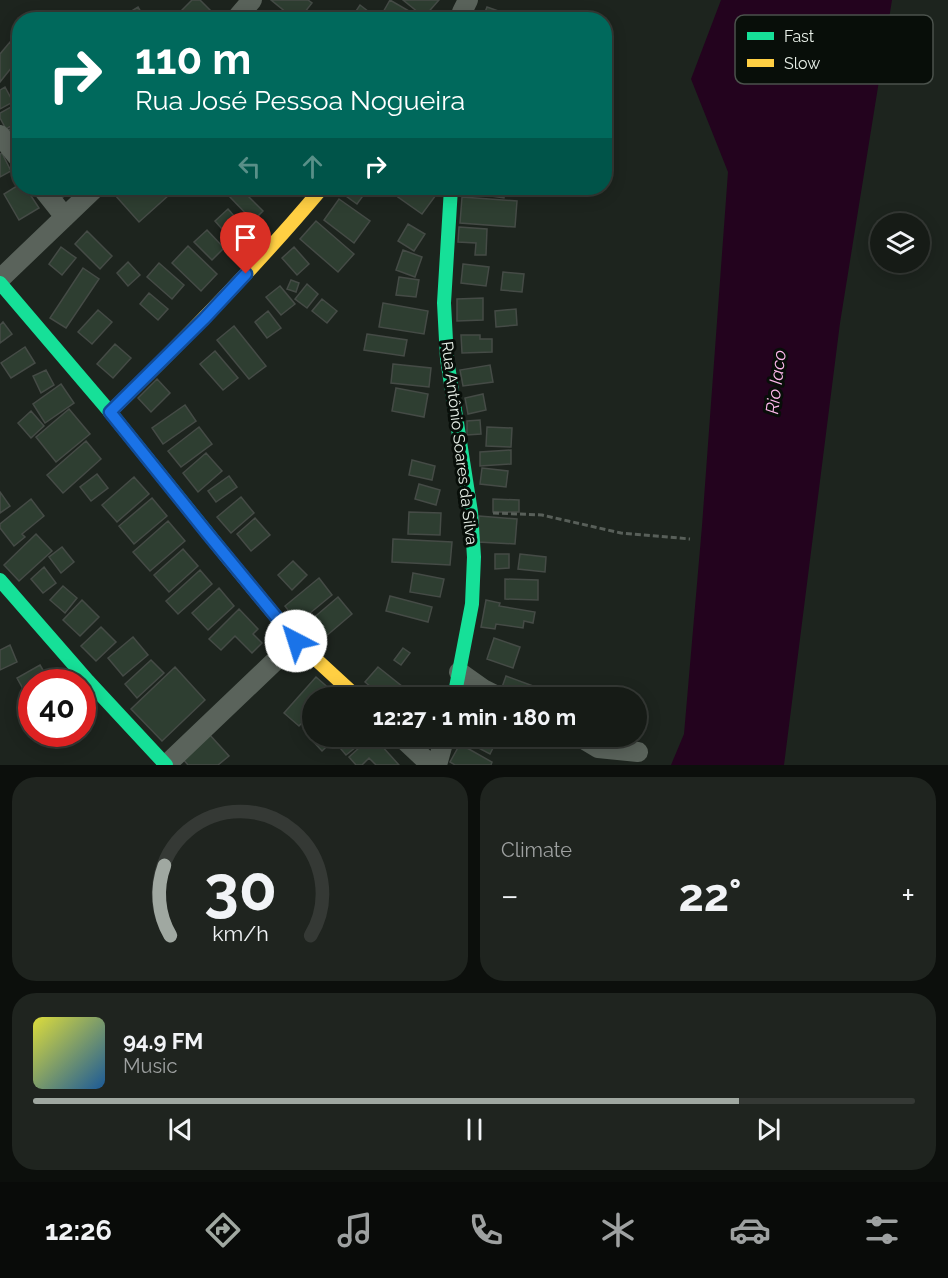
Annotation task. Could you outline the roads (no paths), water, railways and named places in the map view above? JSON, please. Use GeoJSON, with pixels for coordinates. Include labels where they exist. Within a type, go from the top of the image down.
{"type":"FeatureCollection","features":[{"type":"Feature","properties":{"kind":"street"},"geometry":{"type":"LineString","coordinates":[[242,12],[252,0]]}},
{"type":"Feature","properties":{"kind":"street"},"geometry":{"type":"LineString","coordinates":[[0,135],[12,149]]}},
{"type":"Feature","properties":{"kind":"street"},"geometry":{"type":"LineString","coordinates":[[48,195],[65,216]]}},
{"type":"Feature","properties":{"kind":"street"},"geometry":{"type":"LineString","coordinates":[[87,195],[0,281],[296,641],[346,687]]}},
{"type":"Feature","properties":{"kind":"street"},"geometry":{"type":"LineString","coordinates":[[110,412],[204,319],[288,230],[316,195]]}},
{"type":"Feature","properties":{"kind":"street","name":"Rua Antônio Soares da Silva"},"geometry":{"type":"LineString","coordinates":[[451,195],[444,303],[447,348],[456,423],[471,512],[474,557],[472,604],[456,687]]}},
{"type":"Feature","properties":{"kind":"street"},"geometry":{"type":"LineString","coordinates":[[0,580],[88,681],[166,765],[296,641]]}},
{"type":"Feature","properties":{"kind":"street"},"geometry":{"type":"LineString","coordinates":[[459,672],[480,687]]}},
{"type":"Feature","properties":{"kind":"street"},"geometry":{"type":"LineString","coordinates":[[412,747],[431,765]]}},
{"type":"Feature","properties":{"kind":"street"},"geometry":{"type":"LineString","coordinates":[[437,765],[441,747]]}},
{"type":"Feature","properties":{"kind":"street"},"geometry":{"type":"LineString","coordinates":[[596,747],[638,752]]}},
{"type":"Feature","properties":{"kind":"water","name":"Rio Iaco"},"geometry":{"type":"Polygon","coordinates":[[[721,0],[892,0],[890,15],[735,15],[735,84],[878,84],[840,323],[784,765],[671,765],[684,734],[728,172],[691,79],[721,0]]]}}]}
